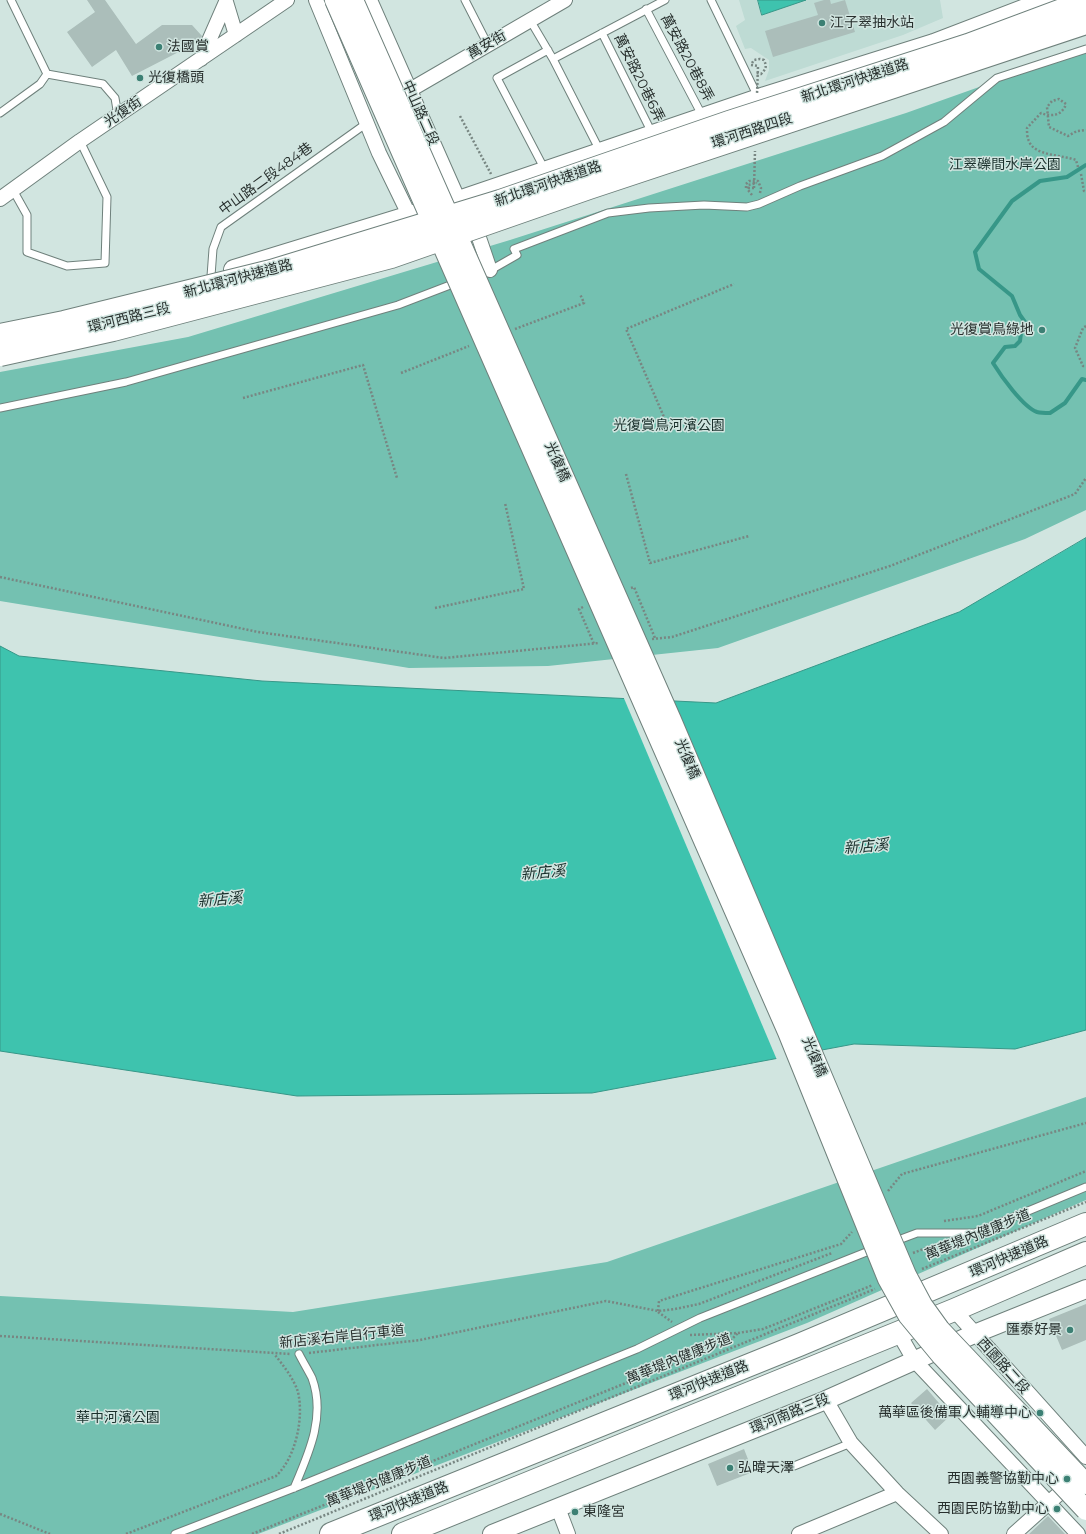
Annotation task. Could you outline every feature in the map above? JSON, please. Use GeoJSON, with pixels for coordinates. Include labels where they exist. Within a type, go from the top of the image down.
{"type":"FeatureCollection","features":[{"type":"Feature","properties":{"kind":"highway","name":"新北環河快速道路"},"geometry":{"type":"LineString","coordinates":[[0,335],[64,322],[271,271],[500,201],[729,122],[968,44],[1086,0]]}},
{"type":"Feature","properties":{"kind":"highway","name":"新北環河快速道路"},"geometry":{"type":"LineString","coordinates":[[0,355],[113,330],[391,257],[589,188],[1086,24]]}},
{"type":"Feature","properties":{"kind":"highway","name":"環河快速道路"},"geometry":{"type":"LineString","coordinates":[[331,1534],[799,1345],[1086,1224]]}},
{"type":"Feature","properties":{"kind":"highway"},"geometry":{"type":"LineString","coordinates":[[799,1345],[963,1291],[1076,1251],[1086,1241]]}},
{"type":"Feature","properties":{"kind":"highway","name":"環河快速道路"},"geometry":{"type":"LineString","coordinates":[[402,1534],[909,1318],[954,1310],[1076,1251]]}},
{"type":"Feature","properties":{"kind":"main road"},"geometry":{"type":"LineString","coordinates":[[335,0],[454,248]]}},
{"type":"Feature","properties":{"kind":"main road"},"geometry":{"type":"LineString","coordinates":[[353,0],[454,248]]}},
{"type":"Feature","properties":{"kind":"main road","name":"環河西路四段"},"geometry":{"type":"LineString","coordinates":[[410,216],[460,201],[653,135],[934,44],[1049,0]]}},
{"type":"Feature","properties":{"kind":"main road","name":"環河西路四段"},"geometry":{"type":"LineString","coordinates":[[474,223],[705,146],[1086,24]]}},
{"type":"Feature","properties":{"kind":"main road","name":"環河西路三段"},"geometry":{"type":"LineString","coordinates":[[0,326],[211,276],[328,243],[410,216]]}},
{"type":"Feature","properties":{"kind":"main road","name":"環河西路三段"},"geometry":{"type":"LineString","coordinates":[[0,348],[248,289],[383,254],[420,242]]}},
{"type":"Feature","properties":{"kind":"main road","name":"光復橋"},"geometry":{"type":"LineString","coordinates":[[454,248],[894,1279],[909,1318]]}},
{"type":"Feature","properties":{"kind":"main road"},"geometry":{"type":"LineString","coordinates":[[909,1318],[940,1330],[1086,1484]]}},
{"type":"Feature","properties":{"kind":"main road"},"geometry":{"type":"LineString","coordinates":[[909,1318],[942,1356],[1086,1510]]}},
{"type":"Feature","properties":{"kind":"street","name":"光復街"},"geometry":{"type":"LineString","coordinates":[[0,198],[80,141],[287,0]]}},
{"type":"Feature","properties":{"kind":"street"},"geometry":{"type":"LineString","coordinates":[[316,0],[379,153],[410,216],[420,242]]}},
{"type":"Feature","properties":{"kind":"street","name":"中山路二段"},"geometry":{"type":"LineString","coordinates":[[370,0],[460,201],[474,223],[490,270]]}},
{"type":"Feature","properties":{"kind":"street","name":"萬安街"},"geometry":{"type":"LineString","coordinates":[[410,90],[530,20],[548,4],[565,0]]}},
{"type":"Feature","properties":{"kind":"street"},"geometry":{"type":"LineString","coordinates":[[223,1],[236,35]]}},
{"type":"Feature","properties":{"kind":"street"},"geometry":{"type":"LineString","coordinates":[[201,60],[223,1]]}},
{"type":"Feature","properties":{"kind":"street","name":"環河西路四段"},"geometry":{"type":"LineString","coordinates":[[420,242],[474,223]]}},
{"type":"Feature","properties":{"kind":"street","name":"環河南路三段"},"geometry":{"type":"LineString","coordinates":[[492,1534],[826,1400],[974,1334],[1086,1289]]}},
{"type":"Feature","properties":{"kind":"street","name":"西園路二段"},"geometry":{"type":"LineString","coordinates":[[954,1310],[1086,1457]]}},
{"type":"Feature","properties":{"kind":"street"},"geometry":{"type":"LineString","coordinates":[[909,1318],[914,1360],[1078,1534]]}},
{"type":"Feature","properties":{"kind":"street"},"geometry":{"type":"LineString","coordinates":[[826,1400],[851,1443],[897,1493],[941,1534]]}},
{"type":"Feature","properties":{"kind":"street"},"geometry":{"type":"LineString","coordinates":[[1014,1534],[1086,1470]]}},
{"type":"Feature","properties":{"kind":"street"},"geometry":{"type":"LineString","coordinates":[[799,1534],[897,1493]]}},
{"type":"Feature","properties":{"kind":"street"},"geometry":{"type":"LineString","coordinates":[[558,1508],[568,1534]]}},
{"type":"Feature","properties":{"kind":"lane"},"geometry":{"type":"LineString","coordinates":[[11,0],[47,74]]}},
{"type":"Feature","properties":{"kind":"lane"},"geometry":{"type":"LineString","coordinates":[[465,0],[488,44]]}},
{"type":"Feature","properties":{"kind":"lane"},"geometry":{"type":"LineString","coordinates":[[553,59],[665,0]]}},
{"type":"Feature","properties":{"kind":"lane"},"geometry":{"type":"LineString","coordinates":[[711,0],[760,100]]}},
{"type":"Feature","properties":{"kind":"lane","name":"萬安路20巷8弄"},"geometry":{"type":"LineString","coordinates":[[646,10],[704,119]]}},
{"type":"Feature","properties":{"kind":"lane"},"geometry":{"type":"LineString","coordinates":[[530,20],[553,59],[601,153]]}},
{"type":"Feature","properties":{"kind":"lane","name":"萬安路20巷6弄"},"geometry":{"type":"LineString","coordinates":[[602,33],[653,135]]}},
{"type":"Feature","properties":{"kind":"lane"},"geometry":{"type":"LineString","coordinates":[[0,408],[126,382],[398,305],[490,270],[517,255],[514,248],[608,213],[649,208],[704,205],[748,206],[759,204],[800,186],[882,156],[944,122],[997,78],[1086,49]]}},
{"type":"Feature","properties":{"kind":"lane"},"geometry":{"type":"LineString","coordinates":[[546,171],[497,78],[548,50]]}},
{"type":"Feature","properties":{"kind":"lane"},"geometry":{"type":"LineString","coordinates":[[0,113],[40,84],[47,74]]}},
{"type":"Feature","properties":{"kind":"lane"},"geometry":{"type":"LineString","coordinates":[[47,74],[103,84],[115,98],[118,116]]}},
{"type":"Feature","properties":{"kind":"lane","name":"中山路二段484巷"},"geometry":{"type":"LineString","coordinates":[[211,276],[213,248],[221,227],[367,123]]}},
{"type":"Feature","properties":{"kind":"lane"},"geometry":{"type":"LineString","coordinates":[[13,190],[28,215],[26,252],[67,266],[105,263],[107,197],[80,141]]}},
{"type":"Feature","properties":{"kind":"lane"},"geometry":{"type":"LineString","coordinates":[[175,1534],[294,1488],[637,1349],[700,1318],[884,1245],[917,1233],[975,1233],[1086,1187]]}},
{"type":"Feature","properties":{"kind":"lane"},"geometry":{"type":"LineString","coordinates":[[294,1488],[307,1459],[316,1432],[317,1405],[312,1379],[299,1354]]}},
{"type":"Feature","properties":{"kind":"lane"},"geometry":{"type":"LineString","coordinates":[[794,1466],[851,1443]]}},
{"type":"Feature","properties":{"kind":"path"},"geometry":{"type":"LineString","coordinates":[[754,69],[752,63],[754,60],[760,58],[764,60],[766,65],[765,70],[761,74],[754,73]]}},
{"type":"Feature","properties":{"kind":"path"},"geometry":{"type":"LineString","coordinates":[[750,65],[758,66]]}},
{"type":"Feature","properties":{"kind":"path"},"geometry":{"type":"LineString","coordinates":[[1078,167],[1076,160],[1066,156],[1042,153],[1033,147],[1029,142],[1027,128],[1041,113],[1048,116],[1058,115],[1064,110],[1066,104],[1059,99],[1052,101],[1047,107],[1048,116],[1050,127],[1068,136],[1077,131],[1086,130]]}},
{"type":"Feature","properties":{"kind":"path"},"geometry":{"type":"LineString","coordinates":[[460,116],[499,188]]}},
{"type":"Feature","properties":{"kind":"path"},"geometry":{"type":"LineString","coordinates":[[1081,174],[1084,191],[1086,192]]}},
{"type":"Feature","properties":{"kind":"path"},"geometry":{"type":"LineString","coordinates":[[754,188],[750,188],[746,188],[746,184],[753,180],[760,184],[761,192],[753,196],[749,194],[748,190],[748,185],[751,183],[757,183]]}},
{"type":"Feature","properties":{"kind":"path"},"geometry":{"type":"LineString","coordinates":[[670,431],[626,329],[734,284]]}},
{"type":"Feature","properties":{"kind":"path"},"geometry":{"type":"LineString","coordinates":[[509,331],[584,303],[580,294]]}},
{"type":"Feature","properties":{"kind":"path"},"geometry":{"type":"LineString","coordinates":[[1086,326],[1082,328],[1075,348],[1082,366],[1086,366]]}},
{"type":"Feature","properties":{"kind":"path"},"geometry":{"type":"LineString","coordinates":[[402,373],[475,344]]}},
{"type":"Feature","properties":{"kind":"path"},"geometry":{"type":"LineString","coordinates":[[244,398],[363,365],[398,478]]}},
{"type":"Feature","properties":{"kind":"path"},"geometry":{"type":"LineString","coordinates":[[626,474],[650,563],[749,536]]}},
{"type":"Feature","properties":{"kind":"path"},"geometry":{"type":"LineString","coordinates":[[648,639],[672,637],[890,566],[1075,494],[1086,478]]}},
{"type":"Feature","properties":{"kind":"path"},"geometry":{"type":"LineString","coordinates":[[435,608],[524,589],[505,503]]}},
{"type":"Feature","properties":{"kind":"path"},"geometry":{"type":"LineString","coordinates":[[0,577],[258,632],[444,658],[602,643]]}},
{"type":"Feature","properties":{"kind":"path","name":"萬華堤內健康步道"},"geometry":{"type":"LineString","coordinates":[[279,1534],[787,1326],[894,1279],[1086,1202]]}},
{"type":"Feature","properties":{"kind":"path"},"geometry":{"type":"LineString","coordinates":[[912,1253],[940,1242]]}},
{"type":"Feature","properties":{"kind":"path"},"geometry":{"type":"LineString","coordinates":[[252,1534],[730,1341],[738,1333],[763,1329],[894,1279]]}},
{"type":"Feature","properties":{"kind":"path","name":"新店溪右岸自行車道"},"geometry":{"type":"LineString","coordinates":[[0,1336],[275,1354],[299,1354],[420,1340],[606,1301],[658,1311]]}},
{"type":"Feature","properties":{"kind":"path"},"geometry":{"type":"LineString","coordinates":[[977,1352],[992,1342],[1002,1354]]}},
{"type":"Feature","properties":{"kind":"path"},"geometry":{"type":"LineString","coordinates":[[126,1534],[276,1476],[282,1470],[297,1434],[300,1410],[297,1390],[275,1354]]}},
{"type":"Feature","properties":{"kind":"path"},"geometry":{"type":"LineString","coordinates":[[0,1514],[50,1534]]}},
{"type":"Feature","properties":{"kind":"shaded area","name":"江子翠抽水站"},"geometry":{"type":"Polygon","coordinates":[[[739,0],[940,0],[943,18],[903,35],[765,81],[769,70],[769,60],[751,48],[745,49],[736,26],[745,20],[739,0]]]}},
{"type":"Feature","properties":{"kind":"green space","name":"光復賞鳥河濱公園"},"geometry":{"type":"Polygon","coordinates":[[[1086,49],[1086,510],[1025,539],[718,648],[548,666],[409,668],[0,601],[0,372],[188,337],[510,240],[906,113],[1086,49]]]}},
{"type":"Feature","properties":{"kind":"green space","name":"華中河濱公園"},"geometry":{"type":"Polygon","coordinates":[[[1086,1097],[1086,1200],[807,1323],[258,1534],[0,1534],[0,1296],[293,1312],[607,1262],[1086,1097]]]}},
{"type":"Feature","properties":{"kind":"water"},"geometry":{"type":"Polygon","coordinates":[[[758,0],[806,0],[762,15],[758,0]]]}},
{"type":"Feature","properties":{"kind":"water","name":"新店溪"},"geometry":{"type":"Polygon","coordinates":[[[1086,538],[1086,1030],[1015,1049],[854,1044],[592,1093],[297,1096],[0,1051],[0,646],[19,656],[262,681],[716,703],[959,612],[1086,538]]]}},
{"type":"Feature","properties":{"kind":"pier"},"geometry":{"type":"Polygon","coordinates":[[[623,696],[667,698],[821,1052],[777,1060],[623,696]]]}},
{"type":"Feature","properties":{"kind":"building"},"geometry":{"type":"Polygon","coordinates":[[[87,0],[105,0],[136,44],[162,25],[192,25],[202,36],[200,41],[132,76],[116,50],[92,67],[67,32],[95,12],[87,0]]]}},
{"type":"Feature","properties":{"kind":"building","name":"江子翠抽水站"},"geometry":{"type":"Polygon","coordinates":[[[830,0],[831,4],[845,0],[855,32],[773,57],[765,31],[818,15],[814,3],[830,0]]]}},
{"type":"Feature","properties":{"kind":"building","name":"匯泰好景"},"geometry":{"type":"Polygon","coordinates":[[[1086,1304],[1086,1340],[1062,1350],[1049,1319],[1086,1304]]]}},
{"type":"Feature","properties":{"kind":"building"},"geometry":{"type":"Polygon","coordinates":[[[927,1389],[950,1416],[935,1430],[911,1403],[927,1389]]]}},
{"type":"Feature","properties":{"kind":"building","name":"弘暐天澤"},"geometry":{"type":"Polygon","coordinates":[[[744,1449],[753,1472],[717,1486],[708,1464],[744,1449]]]}},
{"type":"Feature","properties":{"kind":"building"},"geometry":{"type":"Polygon","coordinates":[[[1048,1516],[1065,1534],[1029,1534],[1048,1516]]]}},
{"type":"Feature","properties":{"kind":"waterway"},"geometry":{"type":"LineString","coordinates":[[1086,165],[1067,177],[1040,181],[1012,201],[975,252],[979,269],[1012,296],[1020,315],[1025,322],[1020,341],[1015,346],[1005,347],[993,363],[1019,398],[1031,409],[1037,412],[1050,413],[1065,403],[1082,379],[1086,380]]}},
{"type":"Feature","properties":{"kind":"place","name":"江子翠抽水站"},"geometry":{"type":"Point","coordinates":[822,23]}},
{"type":"Feature","properties":{"kind":"place","name":"法國賞"},"geometry":{"type":"Point","coordinates":[159,47]}},
{"type":"Feature","properties":{"kind":"place","name":"光復橋頭"},"geometry":{"type":"Point","coordinates":[140,78]}},
{"type":"Feature","properties":{"kind":"place","name":"光復賞鳥綠地"},"geometry":{"type":"Point","coordinates":[1042,330]}},
{"type":"Feature","properties":{"kind":"place","name":"匯泰好景"},"geometry":{"type":"Point","coordinates":[1070,1330]}},
{"type":"Feature","properties":{"kind":"place","name":"萬華區後備軍人輔導中心"},"geometry":{"type":"Point","coordinates":[1040,1413]}},
{"type":"Feature","properties":{"kind":"place","name":"弘暐天澤"},"geometry":{"type":"Point","coordinates":[730,1468]}},
{"type":"Feature","properties":{"kind":"place","name":"西園義警協勤中心"},"geometry":{"type":"Point","coordinates":[1067,1479]}},
{"type":"Feature","properties":{"kind":"place","name":"西園民防協勤中心"},"geometry":{"type":"Point","coordinates":[1057,1509]}},
{"type":"Feature","properties":{"kind":"place","name":"東隆宮"},"geometry":{"type":"Point","coordinates":[575,1512]}},
{"type":"Feature","properties":{"kind":"park label","name":"江翠礫間水岸公園"},"geometry":{"type":"Point","coordinates":[1005,165]}}]}
